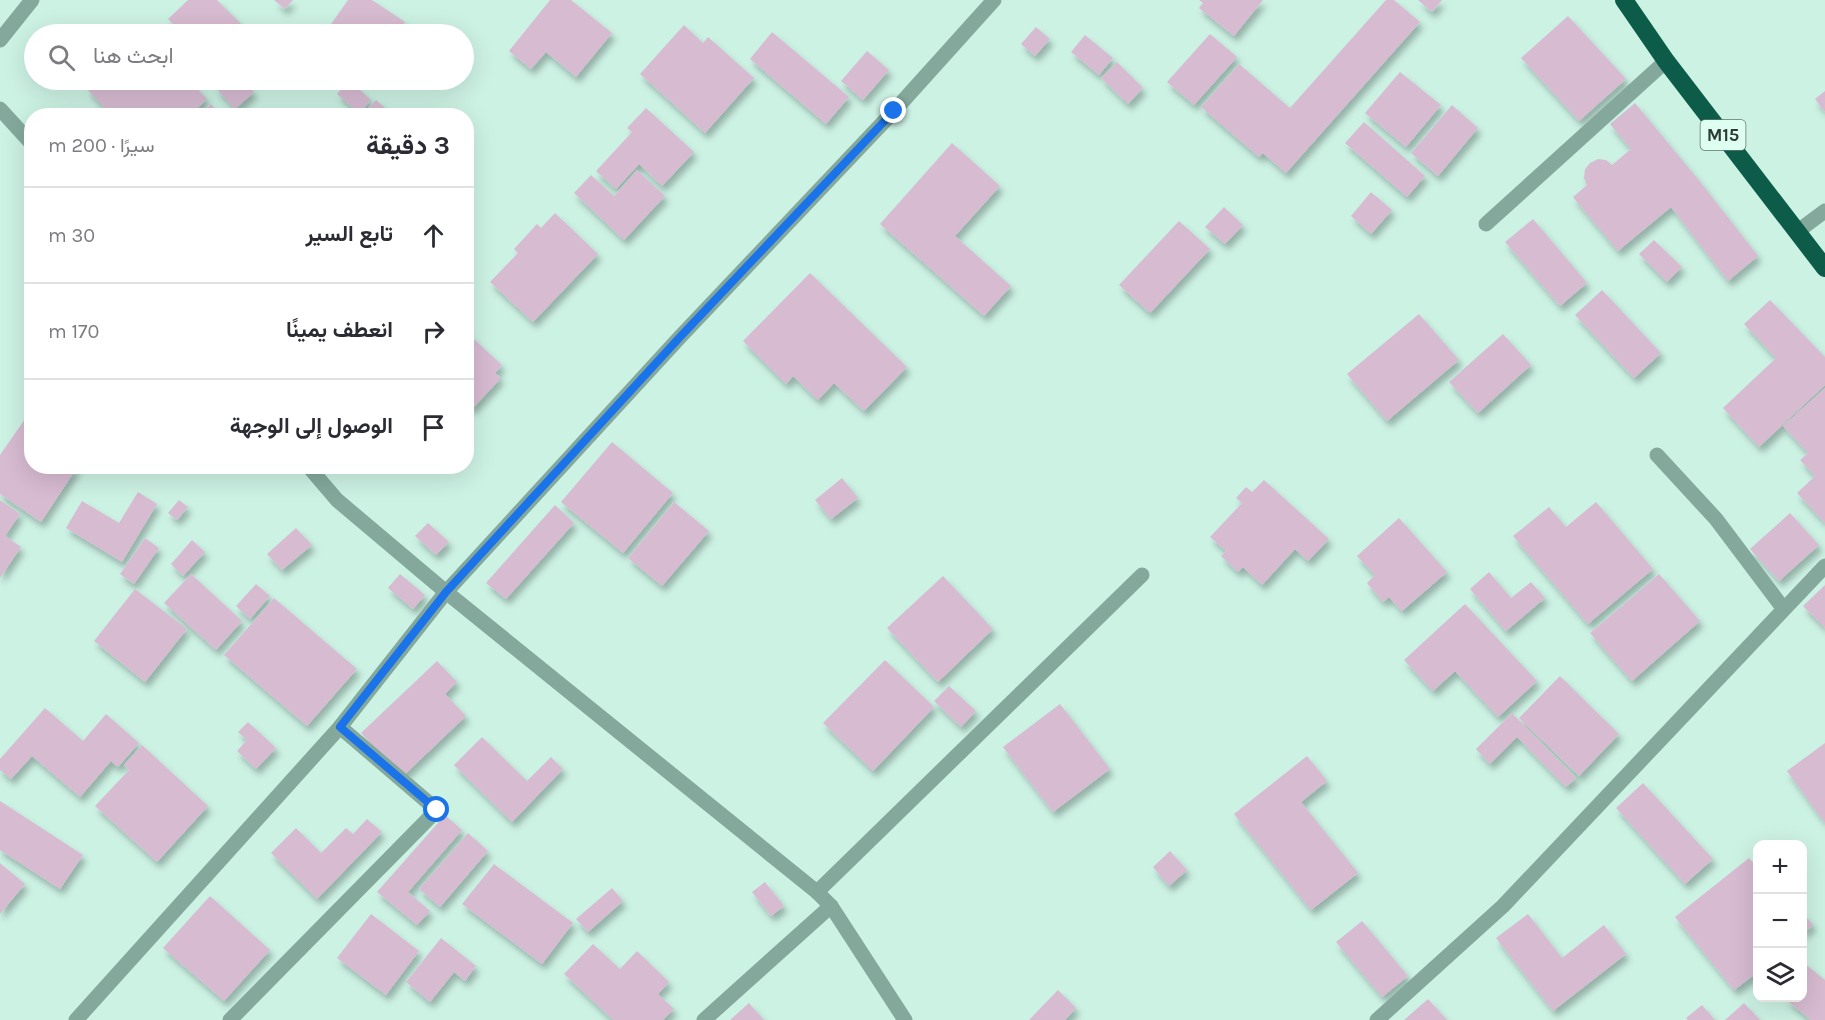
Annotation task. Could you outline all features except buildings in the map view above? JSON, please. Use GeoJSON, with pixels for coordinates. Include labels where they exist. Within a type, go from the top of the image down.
{"type":"FeatureCollection","features":[{"type":"Feature","properties":{"kind":"highway","name":"M15"},"geometry":{"type":"LineString","coordinates":[[1624,0],[1666,61],[1825,268]]}},
{"type":"Feature","properties":{"kind":"street"},"geometry":{"type":"LineString","coordinates":[[0,40],[32,0]]}},
{"type":"Feature","properties":{"kind":"street"},"geometry":{"type":"LineString","coordinates":[[76,1020],[340,727],[446,592],[994,0]]}},
{"type":"Feature","properties":{"kind":"street"},"geometry":{"type":"LineString","coordinates":[[1486,224],[1666,61]]}},
{"type":"Feature","properties":{"kind":"street"},"geometry":{"type":"LineString","coordinates":[[0,109],[24,135]]}},
{"type":"Feature","properties":{"kind":"street"},"geometry":{"type":"LineString","coordinates":[[1798,231],[1825,211]]}},
{"type":"Feature","properties":{"kind":"street"},"geometry":{"type":"LineString","coordinates":[[1657,455],[1716,519],[1783,608]]}},
{"type":"Feature","properties":{"kind":"street"},"geometry":{"type":"LineString","coordinates":[[315,474],[337,500],[446,592],[817,892],[831,906],[905,1020]]}},
{"type":"Feature","properties":{"kind":"street"},"geometry":{"type":"LineString","coordinates":[[1377,1020],[1503,906],[1825,566]]}},
{"type":"Feature","properties":{"kind":"street"},"geometry":{"type":"LineString","coordinates":[[817,892],[1142,575]]}},
{"type":"Feature","properties":{"kind":"street"},"geometry":{"type":"LineString","coordinates":[[230,1020],[437,810],[340,727]]}},
{"type":"Feature","properties":{"kind":"street"},"geometry":{"type":"LineString","coordinates":[[704,1020],[831,906]]}},
{"type":"Feature","properties":{"kind":"route"},"geometry":{"type":"LineString","coordinates":[[437,810],[340,727],[446,592],[680,337],[894,111]]}}]}
